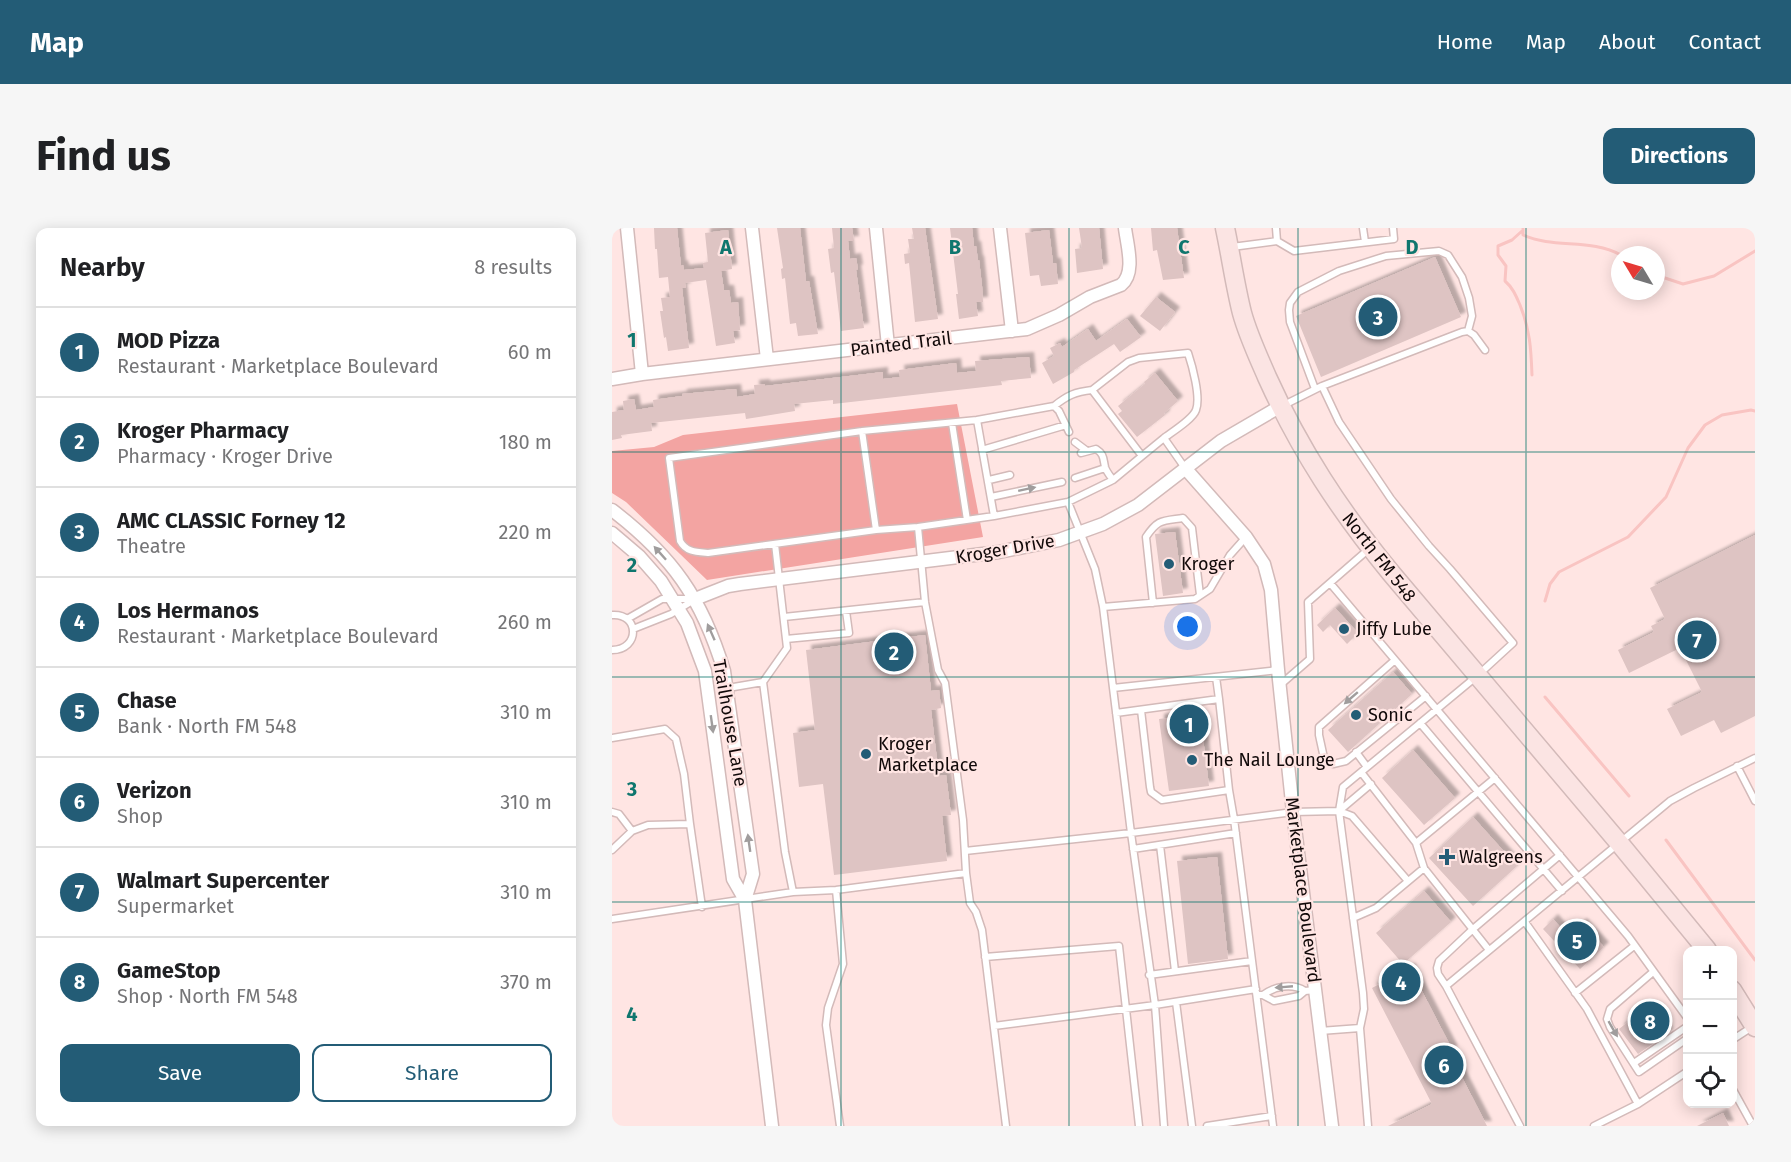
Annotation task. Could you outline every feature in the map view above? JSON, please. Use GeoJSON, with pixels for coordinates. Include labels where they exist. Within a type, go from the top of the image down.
{"type":"FeatureCollection","features":[{"type":"Feature","properties":{"kind":"main road","name":"North FM 548"},"geometry":{"type":"LineString","coordinates":[[1225,228],[1243,314],[1254,347],[1281,406],[1326,486],[1370,548],[1689,926],[1703,946]]}},
{"type":"Feature","properties":{"kind":"main road"},"geometry":{"type":"LineString","coordinates":[[1737,998],[1755,1026]]}},
{"type":"Feature","properties":{"kind":"street"},"geometry":{"type":"LineString","coordinates":[[627,228],[642,374]]}},
{"type":"Feature","properties":{"kind":"street"},"geometry":{"type":"LineString","coordinates":[[752,228],[767,359]]}},
{"type":"Feature","properties":{"kind":"street"},"geometry":{"type":"LineString","coordinates":[[876,228],[888,345]]}},
{"type":"Feature","properties":{"kind":"street"},"geometry":{"type":"LineString","coordinates":[[1000,228],[1012,331]]}},
{"type":"Feature","properties":{"kind":"street","name":"Painted Trail"},"geometry":{"type":"LineString","coordinates":[[612,379],[1027,328],[1048,321],[1080,301],[1125,282],[1129,272],[1125,228]]}},
{"type":"Feature","properties":{"kind":"street","name":"Kroger Drive"},"geometry":{"type":"LineString","coordinates":[[696,599],[728,586],[1022,549],[1059,540],[1103,524],[1138,505],[1221,441],[1281,406]]}},
{"type":"Feature","properties":{"kind":"street","name":"Marketplace Boulevard"},"geometry":{"type":"LineString","coordinates":[[1185,468],[1246,537],[1264,564],[1271,590],[1310,990],[1320,1031],[1332,1126]]}},
{"type":"Feature","properties":{"kind":"street","name":"Trailhouse Lane"},"geometry":{"type":"LineString","coordinates":[[612,510],[652,544],[679,575],[696,599],[715,641],[728,688],[753,874],[745,900]]}},
{"type":"Feature","properties":{"kind":"street","name":"Trailhouse Lane"},"geometry":{"type":"LineString","coordinates":[[612,533],[639,556],[661,581],[687,624],[705,671],[733,879],[745,900],[772,1126]]}},
{"type":"Feature","properties":{"kind":"lane"},"geometry":{"type":"LineString","coordinates":[[1276,228],[1277,241]]}},
{"type":"Feature","properties":{"kind":"lane"},"geometry":{"type":"LineString","coordinates":[[1363,228],[1365,242]]}},
{"type":"Feature","properties":{"kind":"lane"},"geometry":{"type":"LineString","coordinates":[[1229,248],[1277,241],[1294,251],[1394,239],[1393,228]]}},
{"type":"Feature","properties":{"kind":"lane"},"geometry":{"type":"LineString","coordinates":[[1368,1126],[1360,1028],[1364,1009],[1339,811],[1343,787],[1477,676],[1513,643],[1391,499],[1318,387],[1290,322],[1289,310],[1290,303],[1298,292],[1339,271],[1386,256],[1439,251],[1448,255],[1462,277],[1472,316],[1468,331]]}},
{"type":"Feature","properties":{"kind":"lane"},"geometry":{"type":"LineString","coordinates":[[1281,406],[1318,387],[1462,332],[1468,331],[1474,335],[1485,350]]}},
{"type":"Feature","properties":{"kind":"lane"},"geometry":{"type":"LineString","coordinates":[[1188,353],[1194,372],[1196,410],[1113,480],[1068,502],[918,527],[876,530],[708,553],[693,552],[684,547],[680,541],[669,458],[861,431],[977,420],[1054,406],[1067,396],[1092,390],[1128,362],[1139,358],[1188,353]]}},
{"type":"Feature","properties":{"kind":"lane"},"geometry":{"type":"LineString","coordinates":[[1092,390],[1142,456]]}},
{"type":"Feature","properties":{"kind":"lane"},"geometry":{"type":"LineString","coordinates":[[1054,406],[1059,411],[1069,432]]}},
{"type":"Feature","properties":{"kind":"lane"},"geometry":{"type":"LineString","coordinates":[[977,420],[994,516]]}},
{"type":"Feature","properties":{"kind":"lane"},"geometry":{"type":"LineString","coordinates":[[952,423],[967,520]]}},
{"type":"Feature","properties":{"kind":"lane"},"geometry":{"type":"LineString","coordinates":[[982,450],[1066,425]]}},
{"type":"Feature","properties":{"kind":"lane"},"geometry":{"type":"LineString","coordinates":[[861,431],[876,530]]}},
{"type":"Feature","properties":{"kind":"lane"},"geometry":{"type":"LineString","coordinates":[[1164,438],[1185,468]]}},
{"type":"Feature","properties":{"kind":"lane"},"geometry":{"type":"LineString","coordinates":[[1075,442],[1084,452],[1096,449],[1101,452],[1105,468],[1113,480]]}},
{"type":"Feature","properties":{"kind":"lane"},"geometry":{"type":"LineString","coordinates":[[1075,478],[1105,468]]}},
{"type":"Feature","properties":{"kind":"lane"},"geometry":{"type":"LineString","coordinates":[[989,480],[1010,475]]}},
{"type":"Feature","properties":{"kind":"lane"},"geometry":{"type":"LineString","coordinates":[[991,497],[1062,482]]}},
{"type":"Feature","properties":{"kind":"lane"},"geometry":{"type":"LineString","coordinates":[[1068,502],[1095,569],[1103,607],[1149,975],[1155,1005],[1164,1126]]}},
{"type":"Feature","properties":{"kind":"lane"},"geometry":{"type":"LineString","coordinates":[[1153,603],[1146,537],[1161,521],[1183,518],[1192,528],[1200,595]]}},
{"type":"Feature","properties":{"kind":"lane"},"geometry":{"type":"LineString","coordinates":[[918,527],[925,602],[938,670],[945,683],[963,820],[970,903],[976,912],[982,930],[1006,1126]]}},
{"type":"Feature","properties":{"kind":"lane"},"geometry":{"type":"LineString","coordinates":[[1103,607],[1195,599],[1210,589],[1230,555],[1246,537]]}},
{"type":"Feature","properties":{"kind":"lane"},"geometry":{"type":"LineString","coordinates":[[775,544],[787,648],[763,682],[785,852],[793,892]]}},
{"type":"Feature","properties":{"kind":"lane"},"geometry":{"type":"LineString","coordinates":[[1280,686],[1311,659],[1308,602],[1370,548]]}},
{"type":"Feature","properties":{"kind":"lane"},"geometry":{"type":"LineString","coordinates":[[1330,583],[1579,878],[1634,946],[1683,1012]]}},
{"type":"Feature","properties":{"kind":"lane"},"geometry":{"type":"LineString","coordinates":[[627,619],[662,599],[675,604],[696,599]]}},
{"type":"Feature","properties":{"kind":"lane"},"geometry":{"type":"LineString","coordinates":[[675,604],[696,599]]}},
{"type":"Feature","properties":{"kind":"lane"},"geometry":{"type":"LineString","coordinates":[[784,617],[925,602]]}},
{"type":"Feature","properties":{"kind":"lane"},"geometry":{"type":"LineString","coordinates":[[633,629],[671,614],[675,604]]}},
{"type":"Feature","properties":{"kind":"lane"},"geometry":{"type":"LineString","coordinates":[[786,639],[849,633],[846,611]]}},
{"type":"Feature","properties":{"kind":"lane"},"geometry":{"type":"LineString","coordinates":[[612,614],[622,615],[633,629],[628,645],[612,650]]}},
{"type":"Feature","properties":{"kind":"lane"},"geometry":{"type":"LineString","coordinates":[[1395,660],[1319,727],[1320,745],[1324,758],[1333,764],[1346,761],[1426,696]]}},
{"type":"Feature","properties":{"kind":"lane"},"geometry":{"type":"LineString","coordinates":[[1113,688],[1278,670]]}},
{"type":"Feature","properties":{"kind":"lane"},"geometry":{"type":"LineString","coordinates":[[1216,677],[1252,961],[1259,993],[1273,1126]]}},
{"type":"Feature","properties":{"kind":"lane"},"geometry":{"type":"LineString","coordinates":[[728,688],[763,682]]}},
{"type":"Feature","properties":{"kind":"lane"},"geometry":{"type":"LineString","coordinates":[[1116,713],[1219,699]]}},
{"type":"Feature","properties":{"kind":"lane"},"geometry":{"type":"LineString","coordinates":[[1141,710],[1150,787],[1156,797],[1162,800],[1229,790]]}},
{"type":"Feature","properties":{"kind":"lane"},"geometry":{"type":"LineString","coordinates":[[1420,723],[1562,891]]}},
{"type":"Feature","properties":{"kind":"lane"},"geometry":{"type":"LineString","coordinates":[[612,738],[665,729],[676,739],[684,774],[702,907]]}},
{"type":"Feature","properties":{"kind":"lane"},"geometry":{"type":"LineString","coordinates":[[1356,752],[1368,767]]}},
{"type":"Feature","properties":{"kind":"lane"},"geometry":{"type":"LineString","coordinates":[[1446,986],[1670,801],[1755,758]]}},
{"type":"Feature","properties":{"kind":"lane"},"geometry":{"type":"LineString","coordinates":[[1737,766],[1755,801]]}},
{"type":"Feature","properties":{"kind":"lane"},"geometry":{"type":"LineString","coordinates":[[1361,772],[1416,843],[1424,868],[1490,950]]}},
{"type":"Feature","properties":{"kind":"lane"},"geometry":{"type":"LineString","coordinates":[[1416,843],[1495,778]]}},
{"type":"Feature","properties":{"kind":"lane"},"geometry":{"type":"LineString","coordinates":[[1339,811],[1371,784]]}},
{"type":"Feature","properties":{"kind":"lane"},"geometry":{"type":"LineString","coordinates":[[965,851],[1293,812],[1339,811],[1352,816],[1408,881]]}},
{"type":"Feature","properties":{"kind":"lane"},"geometry":{"type":"LineString","coordinates":[[612,812],[619,814],[632,831]]}},
{"type":"Feature","properties":{"kind":"lane"},"geometry":{"type":"LineString","coordinates":[[612,850],[632,831],[648,825],[690,824]]}},
{"type":"Feature","properties":{"kind":"lane"},"geometry":{"type":"LineString","coordinates":[[1133,849],[1236,833]]}},
{"type":"Feature","properties":{"kind":"lane"},"geometry":{"type":"LineString","coordinates":[[1160,845],[1175,971]]}},
{"type":"Feature","properties":{"kind":"lane"},"geometry":{"type":"LineString","coordinates":[[1520,1126],[1438,974],[1437,968],[1439,961],[1473,929],[1560,855]]}},
{"type":"Feature","properties":{"kind":"lane"},"geometry":{"type":"LineString","coordinates":[[1353,918],[1376,908],[1424,868]]}},
{"type":"Feature","properties":{"kind":"lane"},"geometry":{"type":"LineString","coordinates":[[612,919],[793,892],[836,890],[966,873]]}},
{"type":"Feature","properties":{"kind":"lane"},"geometry":{"type":"LineString","coordinates":[[836,890],[843,964],[828,1008],[826,1025],[840,1126]]}},
{"type":"Feature","properties":{"kind":"lane"},"geometry":{"type":"LineString","coordinates":[[1525,922],[1587,1009],[1638,1104]]}},
{"type":"Feature","properties":{"kind":"lane"},"geometry":{"type":"LineString","coordinates":[[985,957],[1119,946],[1139,1126]]}},
{"type":"Feature","properties":{"kind":"lane"},"geometry":{"type":"LineString","coordinates":[[1575,993],[1634,946]]}},
{"type":"Feature","properties":{"kind":"lane"},"geometry":{"type":"LineString","coordinates":[[1149,975],[1252,961]]}},
{"type":"Feature","properties":{"kind":"lane"},"geometry":{"type":"LineString","coordinates":[[1653,972],[1610,1009],[1607,1019],[1639,1072],[1683,1041]]}},
{"type":"Feature","properties":{"kind":"lane"},"geometry":{"type":"LineString","coordinates":[[994,1026],[1259,993],[1272,988],[1297,986],[1310,990]]}},
{"type":"Feature","properties":{"kind":"lane"},"geometry":{"type":"LineString","coordinates":[[1259,993],[1274,1001],[1299,996],[1310,990]]}},
{"type":"Feature","properties":{"kind":"lane"},"geometry":{"type":"LineString","coordinates":[[1176,1002],[1192,1126]]}},
{"type":"Feature","properties":{"kind":"lane"},"geometry":{"type":"LineString","coordinates":[[1737,1037],[1755,1026]]}},
{"type":"Feature","properties":{"kind":"lane"},"geometry":{"type":"LineString","coordinates":[[1320,1031],[1360,1028]]}},
{"type":"Feature","properties":{"kind":"lane"},"geometry":{"type":"LineString","coordinates":[[1634,1064],[1683,1030]]}},
{"type":"Feature","properties":{"kind":"lane"},"geometry":{"type":"LineString","coordinates":[[1594,1126],[1638,1104],[1683,1074]]}},
{"type":"Feature","properties":{"kind":"lane"},"geometry":{"type":"LineString","coordinates":[[1737,1097],[1754,1126]]}},
{"type":"Feature","properties":{"kind":"lane"},"geometry":{"type":"LineString","coordinates":[[1207,1126],[1272,1116]]}},
{"type":"Feature","properties":{"kind":"shaded area"},"geometry":{"type":"Polygon","coordinates":[[[957,404],[983,537],[707,580],[626,502],[612,493],[612,451],[654,447],[683,435],[957,404]]]}},
{"type":"Feature","properties":{"kind":"building"},"geometry":{"type":"Polygon","coordinates":[[[654,228],[677,228],[681,266],[683,265],[684,270],[704,268],[703,263],[708,262],[705,233],[728,230],[732,269],[721,271],[724,290],[729,290],[731,303],[738,302],[740,330],[733,331],[735,343],[716,346],[706,280],[685,283],[686,288],[682,288],[689,348],[668,351],[660,311],[663,311],[661,298],[670,297],[668,277],[659,278],[654,228]]]}},
{"type":"Feature","properties":{"kind":"building"},"geometry":{"type":"Polygon","coordinates":[[[777,228],[800,228],[806,281],[809,281],[818,334],[798,336],[796,323],[790,324],[785,278],[782,279],[781,269],[783,268],[777,228]]]}},
{"type":"Feature","properties":{"kind":"building"},"geometry":{"type":"Polygon","coordinates":[[[832,228],[852,228],[854,241],[848,241],[850,259],[856,258],[864,328],[841,331],[834,272],[831,273],[828,249],[834,248],[832,228]]]}},
{"type":"Feature","properties":{"kind":"building"},"geometry":{"type":"Polygon","coordinates":[[[912,228],[925,228],[938,319],[915,322],[909,263],[905,264],[904,254],[910,253],[908,239],[914,239],[912,228]]]}},
{"type":"Feature","properties":{"kind":"building"},"geometry":{"type":"Polygon","coordinates":[[[950,228],[972,228],[982,286],[983,302],[976,302],[978,316],[959,319],[950,228]]]}},
{"type":"Feature","properties":{"kind":"building"},"geometry":{"type":"Polygon","coordinates":[[[1079,228],[1099,228],[1103,269],[1077,273],[1075,249],[1082,248],[1079,228]]]}},
{"type":"Feature","properties":{"kind":"building"},"geometry":{"type":"Polygon","coordinates":[[[1151,228],[1177,228],[1184,278],[1163,280],[1157,250],[1153,251],[1151,228]]]}},
{"type":"Feature","properties":{"kind":"building"},"geometry":{"type":"Polygon","coordinates":[[[1049,230],[1058,284],[1041,286],[1039,275],[1030,276],[1025,233],[1049,230]]]}},
{"type":"Feature","properties":{"kind":"building"},"geometry":{"type":"Polygon","coordinates":[[[1435,257],[1461,317],[1321,377],[1296,316],[1435,257]]]}},
{"type":"Feature","properties":{"kind":"building"},"geometry":{"type":"Polygon","coordinates":[[[1156,297],[1175,312],[1160,331],[1140,316],[1156,297]]]}},
{"type":"Feature","properties":{"kind":"building"},"geometry":{"type":"Polygon","coordinates":[[[1127,319],[1141,337],[1120,352],[1114,344],[1053,384],[1042,363],[1054,356],[1050,348],[1060,343],[1062,347],[1088,329],[1096,341],[1127,319]]]}},
{"type":"Feature","properties":{"kind":"building"},"geometry":{"type":"Polygon","coordinates":[[[1029,357],[1031,378],[1001,381],[1002,385],[833,404],[833,400],[794,404],[795,411],[746,419],[745,413],[651,423],[652,431],[621,435],[622,438],[612,440],[612,412],[624,410],[623,401],[634,399],[636,410],[654,407],[653,400],[682,396],[682,394],[736,389],[737,397],[755,394],[754,385],[765,384],[765,386],[883,372],[883,379],[900,377],[899,370],[956,363],[957,373],[976,371],[975,361],[1029,357]]]}},
{"type":"Feature","properties":{"kind":"building"},"geometry":{"type":"Polygon","coordinates":[[[1155,373],[1178,401],[1164,413],[1165,415],[1137,437],[1118,414],[1122,411],[1118,406],[1155,373]]]}},
{"type":"Feature","properties":{"kind":"building","name":"Kroger"},"geometry":{"type":"Polygon","coordinates":[[[1175,532],[1183,593],[1163,596],[1155,534],[1175,532]]]}},
{"type":"Feature","properties":{"kind":"building"},"geometry":{"type":"Polygon","coordinates":[[[1755,535],[1755,716],[1721,733],[1714,720],[1681,736],[1667,709],[1702,692],[1680,648],[1629,673],[1618,650],[1654,632],[1651,626],[1665,619],[1650,588],[1755,535]]]}},
{"type":"Feature","properties":{"kind":"building","name":"Jiffy Lube"},"geometry":{"type":"Polygon","coordinates":[[[1335,608],[1358,633],[1347,644],[1330,625],[1323,632],[1317,625],[1335,608]]]}},
{"type":"Feature","properties":{"kind":"building","name":"Kroger Marketplace"},"geometry":{"type":"Polygon","coordinates":[[[925,635],[931,691],[939,690],[941,708],[931,710],[939,776],[946,775],[951,815],[942,816],[947,861],[834,875],[823,784],[799,787],[793,733],[815,730],[806,650],[925,635]]]}},
{"type":"Feature","properties":{"kind":"building","name":"Sonic"},"geometry":{"type":"Polygon","coordinates":[[[1393,672],[1412,694],[1348,752],[1328,730],[1393,672]]]}},
{"type":"Feature","properties":{"kind":"building"},"geometry":{"type":"Polygon","coordinates":[[[1200,714],[1209,786],[1169,791],[1159,719],[1200,714]]]}},
{"type":"Feature","properties":{"kind":"building"},"geometry":{"type":"Polygon","coordinates":[[[1413,750],[1455,798],[1424,825],[1382,778],[1413,750]]]}},
{"type":"Feature","properties":{"kind":"building","name":"Walgreens"},"geometry":{"type":"Polygon","coordinates":[[[1473,817],[1517,866],[1473,906],[1429,858],[1473,817]]]}},
{"type":"Feature","properties":{"kind":"building"},"geometry":{"type":"Polygon","coordinates":[[[1217,857],[1228,959],[1188,964],[1177,861],[1217,857]]]}},
{"type":"Feature","properties":{"kind":"building"},"geometry":{"type":"Polygon","coordinates":[[[1424,891],[1451,922],[1403,964],[1376,933],[1424,891]]]}},
{"type":"Feature","properties":{"kind":"building"},"geometry":{"type":"Polygon","coordinates":[[[1553,919],[1568,936],[1582,923],[1604,947],[1580,969],[1543,929],[1553,919]]]}},
{"type":"Feature","properties":{"kind":"building"},"geometry":{"type":"Polygon","coordinates":[[[1410,968],[1453,1051],[1449,1052],[1487,1126],[1388,1126],[1432,1104],[1372,988],[1410,968]]]}},
{"type":"Feature","properties":{"kind":"building"},"geometry":{"type":"Polygon","coordinates":[[[1647,1007],[1668,1033],[1638,1054],[1619,1029],[1647,1007]]]}},
{"type":"Feature","properties":{"kind":"building"},"geometry":{"type":"Polygon","coordinates":[[[1723,1113],[1729,1126],[1697,1126],[1723,1113]]]}},
{"type":"Feature","properties":{"kind":"waterway"},"geometry":{"type":"LineString","coordinates":[[1523,228],[1523,235],[1535,239],[1611,251]]}},
{"type":"Feature","properties":{"kind":"waterway"},"geometry":{"type":"LineString","coordinates":[[1522,231],[1512,240],[1498,246],[1498,255],[1506,266],[1505,281],[1516,295],[1526,323],[1532,375]]}},
{"type":"Feature","properties":{"kind":"waterway"},"geometry":{"type":"LineString","coordinates":[[1665,278],[1683,284],[1714,276],[1755,251]]}},
{"type":"Feature","properties":{"kind":"waterway"},"geometry":{"type":"LineString","coordinates":[[1545,601],[1550,584],[1559,572],[1628,537],[1666,497],[1688,448],[1705,425],[1722,415],[1755,411]]}},
{"type":"Feature","properties":{"kind":"waterway"},"geometry":{"type":"LineString","coordinates":[[1545,697],[1629,796]]}},
{"type":"Feature","properties":{"kind":"waterway"},"geometry":{"type":"LineString","coordinates":[[1666,840],[1755,960]]}},
{"type":"Feature","properties":{"kind":"place","name":"AMC CLASSIC Forney 12"},"geometry":{"type":"Point","coordinates":[1378,317]}},
{"type":"Feature","properties":{"kind":"place","name":"Kroger"},"geometry":{"type":"Point","coordinates":[1169,564]}},
{"type":"Feature","properties":{"kind":"place","name":"Jiffy Lube"},"geometry":{"type":"Point","coordinates":[1344,629]}},
{"type":"Feature","properties":{"kind":"place","name":"Walmart Supercenter"},"geometry":{"type":"Point","coordinates":[1697,640]}},
{"type":"Feature","properties":{"kind":"place","name":"Kroger Pharmacy"},"geometry":{"type":"Point","coordinates":[894,652]}},
{"type":"Feature","properties":{"kind":"place","name":"Sonic"},"geometry":{"type":"Point","coordinates":[1356,715]}},
{"type":"Feature","properties":{"kind":"place","name":"MOD Pizza"},"geometry":{"type":"Point","coordinates":[1189,724]}},
{"type":"Feature","properties":{"kind":"place","name":"Kroger Marketplace"},"geometry":{"type":"Point","coordinates":[866,754]}},
{"type":"Feature","properties":{"kind":"place","name":"The Nail Lounge"},"geometry":{"type":"Point","coordinates":[1192,760]}},
{"type":"Feature","properties":{"kind":"place","name":"Walgreens"},"geometry":{"type":"Point","coordinates":[1447,857]}},
{"type":"Feature","properties":{"kind":"place","name":"Chase"},"geometry":{"type":"Point","coordinates":[1577,941]}},
{"type":"Feature","properties":{"kind":"place","name":"Los Hermanos"},"geometry":{"type":"Point","coordinates":[1401,982]}},
{"type":"Feature","properties":{"kind":"place","name":"GameStop"},"geometry":{"type":"Point","coordinates":[1650,1021]}},
{"type":"Feature","properties":{"kind":"place","name":"Verizon"},"geometry":{"type":"Point","coordinates":[1444,1065]}}]}
